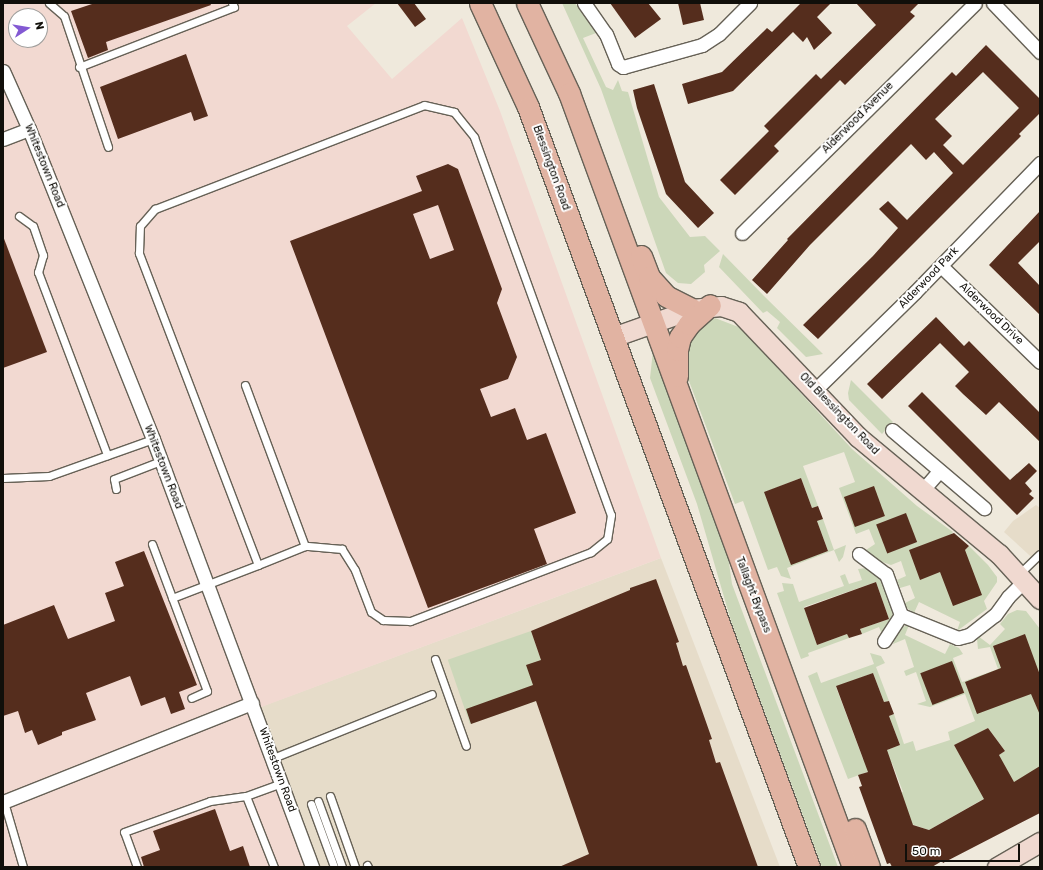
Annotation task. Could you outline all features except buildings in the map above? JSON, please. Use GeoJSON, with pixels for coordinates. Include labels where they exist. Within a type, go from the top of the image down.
{"type":"FeatureCollection","features":[{"type":"Feature","properties":{"kind":"main road","name":"Blessington Road"},"geometry":{"type":"LineString","coordinates":[[480,3],[528,108],[613,337]]}},
{"type":"Feature","properties":{"kind":"main road"},"geometry":{"type":"LineString","coordinates":[[527,3],[569,93],[653,322]]}},
{"type":"Feature","properties":{"kind":"main road"},"geometry":{"type":"LineString","coordinates":[[569,93],[599,143],[649,277],[666,296],[701,307],[680,337],[677,350],[677,389]]}},
{"type":"Feature","properties":{"kind":"main road","name":"Tallaght Bypass"},"geometry":{"type":"LineString","coordinates":[[653,322],[853,867]]}},
{"type":"Feature","properties":{"kind":"main road"},"geometry":{"type":"LineString","coordinates":[[613,337],[809,867]]}},
{"type":"Feature","properties":{"kind":"main road"},"geometry":{"type":"LineString","coordinates":[[787,685],[815,721],[869,867]]}},
{"type":"Feature","properties":{"kind":"street"},"geometry":{"type":"LineString","coordinates":[[584,3],[606,34],[619,66],[643,62],[708,42],[746,4]]}},
{"type":"Feature","properties":{"kind":"street","name":"Alderwood Avenue"},"geometry":{"type":"LineString","coordinates":[[742,233],[975,3]]}},
{"type":"Feature","properties":{"kind":"street"},"geometry":{"type":"LineString","coordinates":[[993,3],[1040,52]]}},
{"type":"Feature","properties":{"kind":"street","name":"Whitestown Road"},"geometry":{"type":"LineString","coordinates":[[3,71],[29,129],[153,439],[273,758],[312,867]]}},
{"type":"Feature","properties":{"kind":"street"},"geometry":{"type":"LineString","coordinates":[[3,139],[29,129]]}},
{"type":"Feature","properties":{"kind":"street","name":"Alderwood Park"},"geometry":{"type":"LineString","coordinates":[[815,390],[941,266],[1040,163]]}},
{"type":"Feature","properties":{"kind":"street","name":"Alderwood Drive"},"geometry":{"type":"LineString","coordinates":[[941,266],[1040,362]]}},
{"type":"Feature","properties":{"kind":"street"},"geometry":{"type":"LineString","coordinates":[[613,337],[653,322],[701,307]]}},
{"type":"Feature","properties":{"kind":"street","name":"Old Blessington Road"},"geometry":{"type":"LineString","coordinates":[[701,307],[739,312],[815,390],[858,437],[921,492],[967,526],[1022,577],[1040,600]]}},
{"type":"Feature","properties":{"kind":"street"},"geometry":{"type":"LineString","coordinates":[[892,430],[984,508]]}},
{"type":"Feature","properties":{"kind":"street"},"geometry":{"type":"LineString","coordinates":[[921,492],[939,471]]}},
{"type":"Feature","properties":{"kind":"street"},"geometry":{"type":"LineString","coordinates":[[858,554],[886,574],[901,615],[958,638],[965,636],[995,615],[1022,577]]}},
{"type":"Feature","properties":{"kind":"street"},"geometry":{"type":"LineString","coordinates":[[884,641],[901,615]]}},
{"type":"Feature","properties":{"kind":"street"},"geometry":{"type":"LineString","coordinates":[[3,802],[252,703]]}},
{"type":"Feature","properties":{"kind":"street"},"geometry":{"type":"LineString","coordinates":[[997,867],[1040,842]]}},
{"type":"Feature","properties":{"kind":"lane"},"geometry":{"type":"LineString","coordinates":[[49,3],[64,16],[79,67],[108,147]]}},
{"type":"Feature","properties":{"kind":"lane"},"geometry":{"type":"LineString","coordinates":[[79,67],[234,7],[232,3]]}},
{"type":"Feature","properties":{"kind":"lane"},"geometry":{"type":"LineString","coordinates":[[172,598],[208,586],[305,546],[342,549],[355,570],[371,612],[384,620],[410,621],[591,552],[607,539],[610,516],[605,501],[474,137],[454,112],[424,105],[155,209],[140,226],[139,253],[258,565]]}},
{"type":"Feature","properties":{"kind":"lane"},"geometry":{"type":"LineString","coordinates":[[19,216],[33,226],[43,255],[38,272],[107,455]]}},
{"type":"Feature","properties":{"kind":"lane"},"geometry":{"type":"LineString","coordinates":[[245,385],[305,546]]}},
{"type":"Feature","properties":{"kind":"lane"},"geometry":{"type":"LineString","coordinates":[[3,478],[49,476],[153,439]]}},
{"type":"Feature","properties":{"kind":"lane"},"geometry":{"type":"LineString","coordinates":[[116,489],[114,479],[161,461]]}},
{"type":"Feature","properties":{"kind":"lane"},"geometry":{"type":"LineString","coordinates":[[152,544],[207,691],[191,698]]}},
{"type":"Feature","properties":{"kind":"lane"},"geometry":{"type":"LineString","coordinates":[[1022,577],[1039,555]]}},
{"type":"Feature","properties":{"kind":"lane"},"geometry":{"type":"LineString","coordinates":[[435,659],[466,746]]}},
{"type":"Feature","properties":{"kind":"lane"},"geometry":{"type":"LineString","coordinates":[[273,758],[432,694]]}},
{"type":"Feature","properties":{"kind":"lane"},"geometry":{"type":"LineString","coordinates":[[137,867],[124,832],[210,801],[246,796],[282,783]]}},
{"type":"Feature","properties":{"kind":"lane"},"geometry":{"type":"LineString","coordinates":[[246,796],[274,867]]}},
{"type":"Feature","properties":{"kind":"lane"},"geometry":{"type":"LineString","coordinates":[[330,796],[356,867]]}},
{"type":"Feature","properties":{"kind":"lane"},"geometry":{"type":"LineString","coordinates":[[3,802],[22,867]]}},
{"type":"Feature","properties":{"kind":"lane"},"geometry":{"type":"LineString","coordinates":[[334,867],[314,803],[342,867]]}},
{"type":"Feature","properties":{"kind":"shaded area"},"geometry":{"type":"Polygon","coordinates":[[[3,3],[376,3],[347,26],[392,79],[462,18],[500,111],[661,558],[256,709],[312,867],[3,867],[3,3]]]}},
{"type":"Feature","properties":{"kind":"shaded area"},"geometry":{"type":"Polygon","coordinates":[[[1036,505],[1040,508],[1040,565],[1004,532],[1013,521],[1036,505]]]}},
{"type":"Feature","properties":{"kind":"shaded area"},"geometry":{"type":"Polygon","coordinates":[[[661,558],[780,867],[312,867],[255,709],[661,558]]]}},
{"type":"Feature","properties":{"kind":"green space"},"geometry":{"type":"Polygon","coordinates":[[[562,3],[575,3],[596,33],[583,38],[606,87],[613,90],[618,80],[622,91],[628,92],[659,197],[690,237],[705,236],[720,251],[704,265],[705,272],[691,284],[678,283],[666,273],[601,89],[562,3]]]}},
{"type":"Feature","properties":{"kind":"green space"},"geometry":{"type":"Polygon","coordinates":[[[723,254],[823,354],[806,357],[777,328],[780,322],[767,311],[763,313],[719,267],[723,254]]]}},
{"type":"Feature","properties":{"kind":"green space"},"geometry":{"type":"Polygon","coordinates":[[[715,318],[741,328],[852,449],[917,506],[953,532],[948,538],[964,551],[969,546],[988,565],[997,577],[997,582],[984,601],[987,609],[957,631],[960,622],[919,602],[914,613],[907,608],[905,603],[915,598],[910,585],[900,588],[897,580],[906,576],[901,561],[891,565],[877,560],[866,550],[875,544],[869,529],[856,534],[839,488],[855,482],[844,452],[803,466],[818,506],[812,508],[801,478],[765,492],[791,564],[828,551],[817,521],[823,519],[834,550],[787,568],[791,579],[781,576],[777,567],[768,570],[743,501],[735,504],[686,373],[683,346],[702,322],[715,318]]]}},
{"type":"Feature","properties":{"kind":"green space"},"geometry":{"type":"Polygon","coordinates":[[[653,351],[727,549],[732,584],[838,867],[822,867],[731,621],[697,504],[650,378],[653,351]]]}},
{"type":"Feature","properties":{"kind":"green space"},"geometry":{"type":"Polygon","coordinates":[[[851,380],[893,422],[882,434],[849,400],[848,393],[851,380]]]}},
{"type":"Feature","properties":{"kind":"green space"},"geometry":{"type":"Polygon","coordinates":[[[846,545],[843,557],[839,562],[834,550],[846,545]]]}},
{"type":"Feature","properties":{"kind":"green space"},"geometry":{"type":"Polygon","coordinates":[[[866,568],[879,576],[893,614],[882,634],[879,627],[862,634],[860,629],[889,619],[876,582],[804,607],[817,645],[847,634],[849,638],[808,653],[809,656],[801,659],[777,593],[784,591],[782,583],[793,584],[799,602],[844,586],[840,576],[845,574],[849,584],[862,580],[858,569],[866,568]]]}},
{"type":"Feature","properties":{"kind":"green space"},"geometry":{"type":"Polygon","coordinates":[[[1017,610],[1026,611],[1040,629],[1040,767],[1009,785],[999,755],[1005,751],[988,728],[954,745],[987,797],[929,830],[911,824],[900,793],[903,792],[892,763],[848,779],[808,676],[817,672],[821,683],[874,664],[870,653],[881,656],[885,663],[876,667],[889,701],[884,702],[873,673],[836,687],[863,759],[900,745],[889,716],[894,714],[904,744],[913,741],[916,751],[950,740],[948,732],[975,721],[965,694],[930,707],[917,704],[926,701],[916,672],[906,676],[904,671],[914,667],[905,639],[893,644],[896,635],[902,627],[909,625],[905,635],[945,654],[950,644],[959,648],[963,654],[953,658],[962,682],[998,669],[990,647],[978,649],[977,639],[978,636],[990,645],[1005,629],[1000,624],[1008,614],[1017,610]]]}},
{"type":"Feature","properties":{"kind":"green space"},"geometry":{"type":"Polygon","coordinates":[[[531,631],[553,695],[470,724],[448,660],[531,631]]]}}]}
